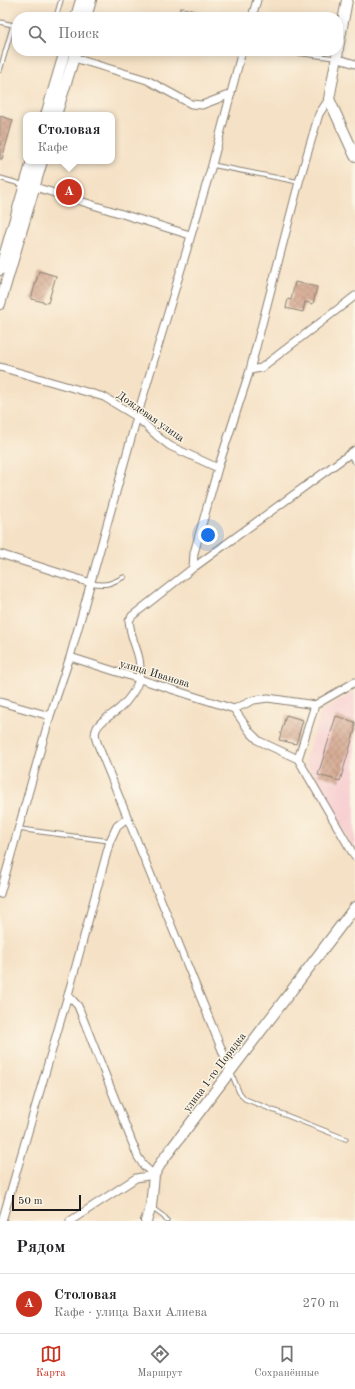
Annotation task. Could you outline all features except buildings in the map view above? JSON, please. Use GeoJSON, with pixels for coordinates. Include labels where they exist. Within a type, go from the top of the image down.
{"type":"FeatureCollection","features":[{"type":"Feature","properties":{"kind":"street"},"geometry":{"type":"LineString","coordinates":[[77,12],[81,0]]}},
{"type":"Feature","properties":{"kind":"street"},"geometry":{"type":"LineString","coordinates":[[87,12],[91,0]]}},
{"type":"Feature","properties":{"kind":"street"},"geometry":{"type":"LineString","coordinates":[[253,12],[257,0]]}},
{"type":"Feature","properties":{"kind":"street"},"geometry":{"type":"LineString","coordinates":[[343,21],[347,0]]}},
{"type":"Feature","properties":{"kind":"street"},"geometry":{"type":"LineString","coordinates":[[47,112],[71,56]]}},
{"type":"Feature","properties":{"kind":"street"},"geometry":{"type":"LineString","coordinates":[[57,112],[71,56]]}},
{"type":"Feature","properties":{"kind":"street"},"geometry":{"type":"LineString","coordinates":[[80,56],[147,80],[191,104],[202,105],[231,94]]}},
{"type":"Feature","properties":{"kind":"street"},"geometry":{"type":"LineString","coordinates":[[0,891],[19,829],[50,716],[70,658],[190,235],[212,165],[241,56]]}},
{"type":"Feature","properties":{"kind":"street"},"geometry":{"type":"LineString","coordinates":[[193,568],[194,553],[218,468],[250,370],[299,182],[320,114],[328,98],[336,56]]}},
{"type":"Feature","properties":{"kind":"street"},"geometry":{"type":"LineString","coordinates":[[342,56],[355,64]]}},
{"type":"Feature","properties":{"kind":"street"},"geometry":{"type":"LineString","coordinates":[[328,98],[355,156]]}},
{"type":"Feature","properties":{"kind":"street"},"geometry":{"type":"LineString","coordinates":[[0,304],[30,186],[32,164]]}},
{"type":"Feature","properties":{"kind":"street"},"geometry":{"type":"LineString","coordinates":[[0,270],[30,186],[41,164]]}},
{"type":"Feature","properties":{"kind":"street"},"geometry":{"type":"LineString","coordinates":[[30,186],[190,235]]}},
{"type":"Feature","properties":{"kind":"street"},"geometry":{"type":"LineString","coordinates":[[250,370],[261,368],[355,296]]}},
{"type":"Feature","properties":{"kind":"street","name":"Дождевая улица"},"geometry":{"type":"LineString","coordinates":[[0,367],[104,397],[138,417],[157,436],[170,446],[218,468]]}},
{"type":"Feature","properties":{"kind":"street"},"geometry":{"type":"LineString","coordinates":[[230,1070],[127,818],[95,736],[95,731],[98,725],[120,708],[132,694],[139,680],[141,662],[131,634],[129,621],[132,616],[193,568],[353,451],[355,460]]}},
{"type":"Feature","properties":{"kind":"street"},"geometry":{"type":"LineString","coordinates":[[0,554],[91,583]]}},
{"type":"Feature","properties":{"kind":"street","name":"улица Иванова"},"geometry":{"type":"LineString","coordinates":[[70,658],[234,709]]}},
{"type":"Feature","properties":{"kind":"street"},"geometry":{"type":"LineString","coordinates":[[355,682],[315,705],[268,698],[254,700],[234,709],[250,732],[259,741],[298,759],[355,857]]}},
{"type":"Feature","properties":{"kind":"street"},"geometry":{"type":"LineString","coordinates":[[0,702],[50,716]]}},
{"type":"Feature","properties":{"kind":"street"},"geometry":{"type":"LineString","coordinates":[[298,759],[315,705]]}},
{"type":"Feature","properties":{"kind":"street"},"geometry":{"type":"LineString","coordinates":[[2,1221],[68,995],[110,841],[117,826],[127,818]]}},
{"type":"Feature","properties":{"kind":"street","name":"улица 1-го Порядка"},"geometry":{"type":"LineString","coordinates":[[154,1175],[162,1161],[230,1070],[355,907]]}},
{"type":"Feature","properties":{"kind":"street"},"geometry":{"type":"LineString","coordinates":[[68,995],[78,1006],[138,1157],[144,1166],[154,1175]]}},
{"type":"Feature","properties":{"kind":"street"},"geometry":{"type":"LineString","coordinates":[[146,1221],[151,1207],[154,1175]]}},
{"type":"Feature","properties":{"kind":"street"},"geometry":{"type":"LineString","coordinates":[[70,1221],[136,1178],[154,1175]]}},
{"type":"Feature","properties":{"kind":"lane"},"geometry":{"type":"LineString","coordinates":[[57,12],[61,0]]}},
{"type":"Feature","properties":{"kind":"lane"},"geometry":{"type":"LineString","coordinates":[[182,10],[190,12]]}},
{"type":"Feature","properties":{"kind":"lane"},"geometry":{"type":"LineString","coordinates":[[0,22],[12,25]]}},
{"type":"Feature","properties":{"kind":"lane"},"geometry":{"type":"LineString","coordinates":[[0,70],[12,35]]}},
{"type":"Feature","properties":{"kind":"lane"},"geometry":{"type":"LineString","coordinates":[[212,165],[299,182]]}},
{"type":"Feature","properties":{"kind":"lane"},"geometry":{"type":"LineString","coordinates":[[0,178],[30,186]]}},
{"type":"Feature","properties":{"kind":"lane"},"geometry":{"type":"LineString","coordinates":[[91,583],[103,585],[124,577]]}},
{"type":"Feature","properties":{"kind":"lane"},"geometry":{"type":"LineString","coordinates":[[19,829],[110,841]]}},
{"type":"Feature","properties":{"kind":"lane"},"geometry":{"type":"LineString","coordinates":[[230,1070],[239,1092],[245,1099],[346,1139]]}},
{"type":"Feature","properties":{"kind":"lane"},"geometry":{"type":"LineString","coordinates":[[151,1207],[167,1221]]}},
{"type":"Feature","properties":{"kind":"shaded area"},"geometry":{"type":"Polygon","coordinates":[[[355,691],[355,851],[305,761],[320,713],[355,691]]]}},
{"type":"Feature","properties":{"kind":"place","name":"Столовая"},"geometry":{"type":"Point","coordinates":[69,192]}}]}
